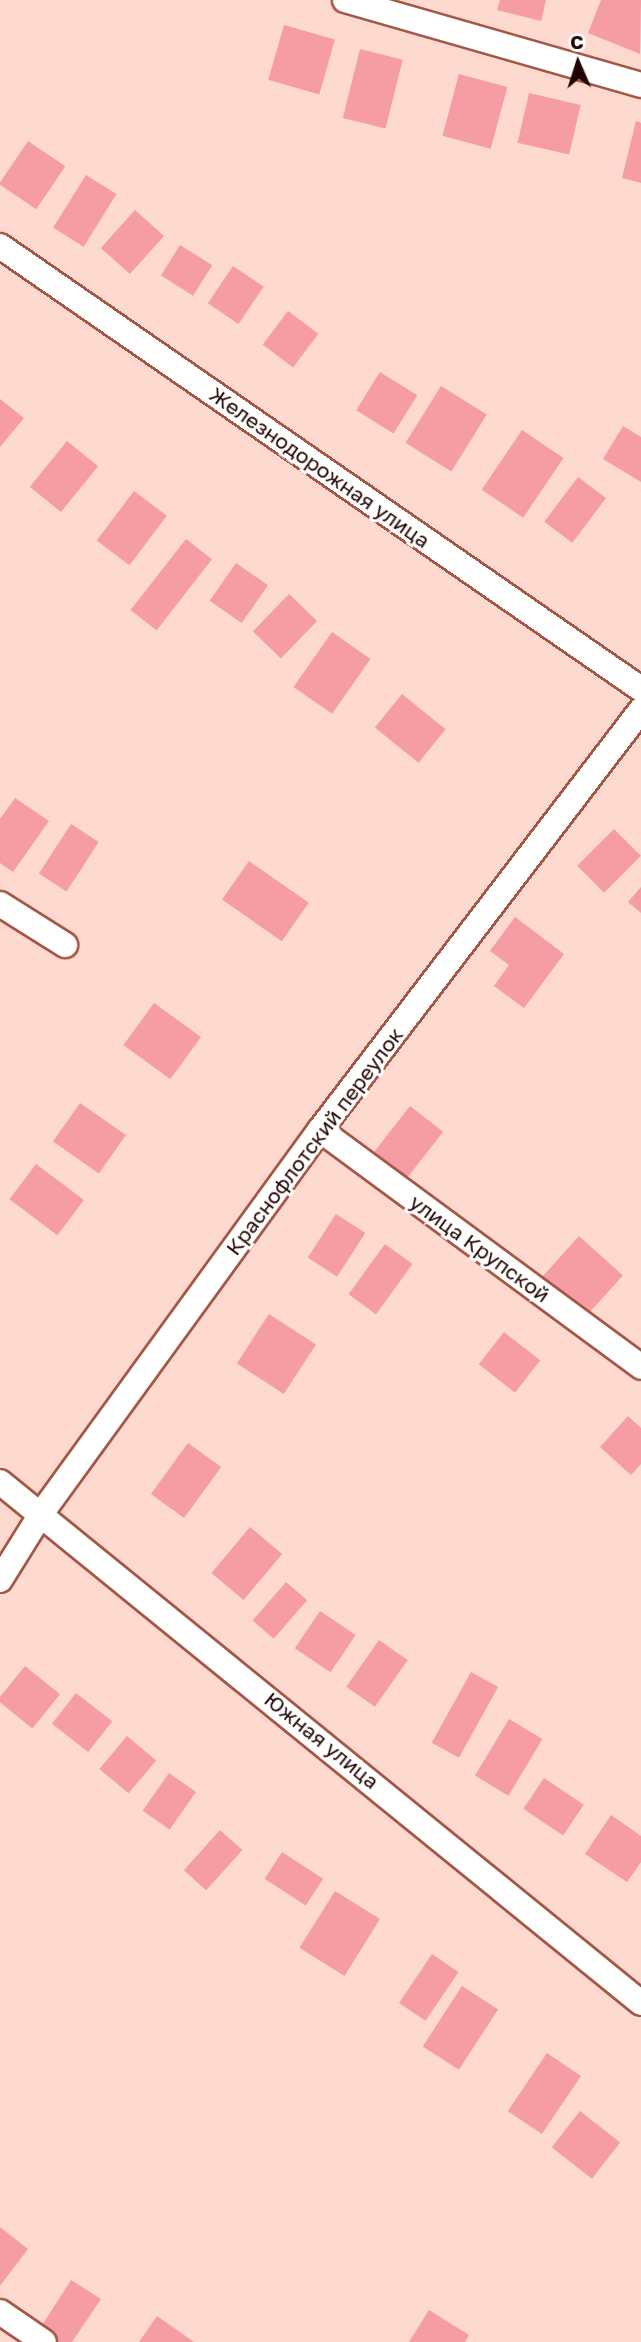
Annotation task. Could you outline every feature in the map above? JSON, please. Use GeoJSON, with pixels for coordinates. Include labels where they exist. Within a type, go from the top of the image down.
{"type":"FeatureCollection","features":[{"type":"Feature","properties":{"kind":"street"},"geometry":{"type":"LineString","coordinates":[[345,0],[641,85]]}},
{"type":"Feature","properties":{"kind":"street","name":"Железнодорожная улица"},"geometry":{"type":"LineString","coordinates":[[0,246],[641,689]]}},
{"type":"Feature","properties":{"kind":"street","name":"Краснофлотский переулок"},"geometry":{"type":"LineString","coordinates":[[0,1580],[43,1511],[320,1130],[641,710]]}},
{"type":"Feature","properties":{"kind":"street"},"geometry":{"type":"LineString","coordinates":[[0,904],[65,944]]}},
{"type":"Feature","properties":{"kind":"street","name":"улица Крупской"},"geometry":{"type":"LineString","coordinates":[[320,1130],[641,1367]]}},
{"type":"Feature","properties":{"kind":"street","name":"Южная улица"},"geometry":{"type":"LineString","coordinates":[[0,1482],[43,1511],[641,2003]]}},
{"type":"Feature","properties":{"kind":"street"},"geometry":{"type":"LineString","coordinates":[[0,2312],[44,2342]]}},
{"type":"Feature","properties":{"kind":"building"},"geometry":{"type":"Polygon","coordinates":[[[500,0],[546,0],[541,21],[497,10],[500,0]]]}},
{"type":"Feature","properties":{"kind":"building"},"geometry":{"type":"Polygon","coordinates":[[[601,0],[641,0],[640,54],[588,33],[601,0]]]}},
{"type":"Feature","properties":{"kind":"building"},"geometry":{"type":"Polygon","coordinates":[[[284,25],[335,40],[319,94],[268,80],[284,25]]]}},
{"type":"Feature","properties":{"kind":"building"},"geometry":{"type":"Polygon","coordinates":[[[360,49],[403,60],[386,129],[343,118],[360,49]]]}},
{"type":"Feature","properties":{"kind":"building"},"geometry":{"type":"Polygon","coordinates":[[[459,74],[507,87],[491,149],[442,136],[459,74]]]}},
{"type":"Feature","properties":{"kind":"building"},"geometry":{"type":"Polygon","coordinates":[[[529,93],[581,105],[569,155],[518,143],[529,93]]]}},
{"type":"Feature","properties":{"kind":"building"},"geometry":{"type":"Polygon","coordinates":[[[636,121],[641,123],[641,183],[622,178],[636,121]]]}},
{"type":"Feature","properties":{"kind":"building"},"geometry":{"type":"Polygon","coordinates":[[[28,141],[65,166],[36,209],[0,185],[28,141]]]}},
{"type":"Feature","properties":{"kind":"building"},"geometry":{"type":"Polygon","coordinates":[[[86,175],[117,194],[84,247],[53,228],[86,175]]]}},
{"type":"Feature","properties":{"kind":"building"},"geometry":{"type":"Polygon","coordinates":[[[135,210],[164,236],[130,274],[101,248],[135,210]]]}},
{"type":"Feature","properties":{"kind":"building"},"geometry":{"type":"Polygon","coordinates":[[[180,245],[212,265],[193,296],[161,276],[180,245]]]}},
{"type":"Feature","properties":{"kind":"building"},"geometry":{"type":"Polygon","coordinates":[[[233,266],[264,287],[239,324],[208,303],[233,266]]]}},
{"type":"Feature","properties":{"kind":"building"},"geometry":{"type":"Polygon","coordinates":[[[288,311],[318,334],[293,367],[263,345],[288,311]]]}},
{"type":"Feature","properties":{"kind":"building"},"geometry":{"type":"Polygon","coordinates":[[[380,372],[417,395],[393,433],[356,410],[380,372]]]}},
{"type":"Feature","properties":{"kind":"building"},"geometry":{"type":"Polygon","coordinates":[[[441,386],[487,415],[451,471],[405,443],[441,386]]]}},
{"type":"Feature","properties":{"kind":"building"},"geometry":{"type":"Polygon","coordinates":[[[0,399],[24,418],[0,447],[0,399]]]}},
{"type":"Feature","properties":{"kind":"building"},"geometry":{"type":"Polygon","coordinates":[[[623,426],[641,437],[641,482],[603,459],[623,426]]]}},
{"type":"Feature","properties":{"kind":"building"},"geometry":{"type":"Polygon","coordinates":[[[522,430],[563,458],[523,518],[482,490],[522,430]]]}},
{"type":"Feature","properties":{"kind":"building"},"geometry":{"type":"Polygon","coordinates":[[[67,441],[98,466],[61,512],[30,487],[67,441]]]}},
{"type":"Feature","properties":{"kind":"building"},"geometry":{"type":"Polygon","coordinates":[[[578,477],[606,498],[572,543],[544,522],[578,477]]]}},
{"type":"Feature","properties":{"kind":"building"},"geometry":{"type":"Polygon","coordinates":[[[134,491],[167,516],[129,565],[97,541],[134,491]]]}},
{"type":"Feature","properties":{"kind":"building"},"geometry":{"type":"Polygon","coordinates":[[[186,539],[212,559],[157,630],[131,610],[186,539]]]}},
{"type":"Feature","properties":{"kind":"building"},"geometry":{"type":"Polygon","coordinates":[[[236,563],[268,585],[242,623],[210,601],[236,563]]]}},
{"type":"Feature","properties":{"kind":"building"},"geometry":{"type":"Polygon","coordinates":[[[289,594],[317,621],[281,658],[253,631],[289,594]]]}},
{"type":"Feature","properties":{"kind":"building"},"geometry":{"type":"Polygon","coordinates":[[[332,632],[371,659],[332,714],[294,687],[332,632]]]}},
{"type":"Feature","properties":{"kind":"building"},"geometry":{"type":"Polygon","coordinates":[[[402,694],[446,729],[418,763],[375,727],[402,694]]]}},
{"type":"Feature","properties":{"kind":"building"},"geometry":{"type":"Polygon","coordinates":[[[15,798],[49,821],[13,872],[0,863],[0,819],[15,798]]]}},
{"type":"Feature","properties":{"kind":"building"},"geometry":{"type":"Polygon","coordinates":[[[71,824],[99,842],[67,891],[39,873],[71,824]]]}},
{"type":"Feature","properties":{"kind":"building"},"geometry":{"type":"Polygon","coordinates":[[[614,829],[641,856],[604,893],[577,866],[614,829]]]}},
{"type":"Feature","properties":{"kind":"building"},"geometry":{"type":"Polygon","coordinates":[[[249,861],[309,903],[282,941],[222,900],[249,861]]]}},
{"type":"Feature","properties":{"kind":"building"},"geometry":{"type":"Polygon","coordinates":[[[641,887],[641,913],[628,902],[641,887]]]}},
{"type":"Feature","properties":{"kind":"building"},"geometry":{"type":"Polygon","coordinates":[[[515,917],[564,954],[524,1008],[494,986],[509,965],[490,951],[515,917]]]}},
{"type":"Feature","properties":{"kind":"building"},"geometry":{"type":"Polygon","coordinates":[[[154,1003],[201,1037],[170,1079],[123,1045],[154,1003]]]}},
{"type":"Feature","properties":{"kind":"building"},"geometry":{"type":"Polygon","coordinates":[[[80,1103],[126,1135],[99,1174],[53,1142],[80,1103]]]}},
{"type":"Feature","properties":{"kind":"building"},"geometry":{"type":"Polygon","coordinates":[[[410,1106],[443,1132],[407,1178],[374,1152],[410,1106]]]}},
{"type":"Feature","properties":{"kind":"building"},"geometry":{"type":"Polygon","coordinates":[[[36,1164],[84,1200],[57,1235],[10,1199],[36,1164]]]}},
{"type":"Feature","properties":{"kind":"building"},"geometry":{"type":"Polygon","coordinates":[[[336,1214],[365,1233],[337,1277],[308,1258],[336,1214]]]}},
{"type":"Feature","properties":{"kind":"building"},"geometry":{"type":"Polygon","coordinates":[[[579,1236],[623,1275],[585,1318],[541,1278],[579,1236]]]}},
{"type":"Feature","properties":{"kind":"building"},"geometry":{"type":"Polygon","coordinates":[[[385,1244],[413,1264],[376,1314],[349,1294],[385,1244]]]}},
{"type":"Feature","properties":{"kind":"building"},"geometry":{"type":"Polygon","coordinates":[[[269,1314],[316,1344],[284,1394],[237,1363],[269,1314]]]}},
{"type":"Feature","properties":{"kind":"building"},"geometry":{"type":"Polygon","coordinates":[[[504,1332],[540,1360],[515,1393],[479,1364],[504,1332]]]}},
{"type":"Feature","properties":{"kind":"building"},"geometry":{"type":"Polygon","coordinates":[[[628,1416],[641,1428],[641,1464],[631,1475],[600,1447],[628,1416]]]}},
{"type":"Feature","properties":{"kind":"building"},"geometry":{"type":"Polygon","coordinates":[[[188,1443],[221,1467],[184,1518],[151,1494],[188,1443]]]}},
{"type":"Feature","properties":{"kind":"building"},"geometry":{"type":"Polygon","coordinates":[[[250,1527],[282,1554],[244,1600],[211,1573],[250,1527]]]}},
{"type":"Feature","properties":{"kind":"building"},"geometry":{"type":"Polygon","coordinates":[[[286,1582],[307,1600],[274,1639],[253,1620],[286,1582]]]}},
{"type":"Feature","properties":{"kind":"building"},"geometry":{"type":"Polygon","coordinates":[[[320,1611],[356,1635],[330,1672],[295,1648],[320,1611]]]}},
{"type":"Feature","properties":{"kind":"building"},"geometry":{"type":"Polygon","coordinates":[[[379,1640],[408,1660],[375,1707],[346,1687],[379,1640]]]}},
{"type":"Feature","properties":{"kind":"building"},"geometry":{"type":"Polygon","coordinates":[[[25,1666],[60,1694],[32,1729],[0,1702],[0,1697],[25,1666]]]}},
{"type":"Feature","properties":{"kind":"building"},"geometry":{"type":"Polygon","coordinates":[[[471,1672],[498,1687],[459,1758],[432,1743],[471,1672]]]}},
{"type":"Feature","properties":{"kind":"building"},"geometry":{"type":"Polygon","coordinates":[[[76,1693],[112,1721],[88,1752],[52,1724],[76,1693]]]}},
{"type":"Feature","properties":{"kind":"building"},"geometry":{"type":"Polygon","coordinates":[[[509,1719],[542,1739],[508,1796],[475,1776],[509,1719]]]}},
{"type":"Feature","properties":{"kind":"building"},"geometry":{"type":"Polygon","coordinates":[[[127,1736],[156,1760],[128,1793],[99,1769],[127,1736]]]}},
{"type":"Feature","properties":{"kind":"building"},"geometry":{"type":"Polygon","coordinates":[[[169,1773],[196,1792],[170,1830],[143,1811],[169,1773]]]}},
{"type":"Feature","properties":{"kind":"building"},"geometry":{"type":"Polygon","coordinates":[[[544,1778],[584,1805],[563,1836],[523,1809],[544,1778]]]}},
{"type":"Feature","properties":{"kind":"building"},"geometry":{"type":"Polygon","coordinates":[[[611,1815],[641,1836],[641,1862],[627,1882],[585,1854],[611,1815]]]}},
{"type":"Feature","properties":{"kind":"building"},"geometry":{"type":"Polygon","coordinates":[[[220,1830],[242,1850],[206,1890],[184,1870],[220,1830]]]}},
{"type":"Feature","properties":{"kind":"building"},"geometry":{"type":"Polygon","coordinates":[[[282,1852],[323,1879],[306,1906],[265,1879],[282,1852]]]}},
{"type":"Feature","properties":{"kind":"building"},"geometry":{"type":"Polygon","coordinates":[[[335,1891],[380,1919],[344,1976],[299,1948],[335,1891]]]}},
{"type":"Feature","properties":{"kind":"building"},"geometry":{"type":"Polygon","coordinates":[[[432,1954],[459,1972],[426,2021],[399,2003],[432,1954]]]}},
{"type":"Feature","properties":{"kind":"building"},"geometry":{"type":"Polygon","coordinates":[[[462,1986],[498,2009],[459,2070],[423,2046],[462,1986]]]}},
{"type":"Feature","properties":{"kind":"building"},"geometry":{"type":"Polygon","coordinates":[[[547,2053],[581,2076],[542,2134],[508,2111],[547,2053]]]}},
{"type":"Feature","properties":{"kind":"building"},"geometry":{"type":"Polygon","coordinates":[[[580,2111],[620,2142],[592,2179],[552,2147],[580,2111]]]}},
{"type":"Feature","properties":{"kind":"building"},"geometry":{"type":"Polygon","coordinates":[[[0,2227],[28,2249],[0,2286],[0,2227]]]}},
{"type":"Feature","properties":{"kind":"building"},"geometry":{"type":"Polygon","coordinates":[[[71,2280],[101,2299],[72,2342],[58,2342],[39,2330],[71,2280]]]}},
{"type":"Feature","properties":{"kind":"building"},"geometry":{"type":"Polygon","coordinates":[[[429,2310],[469,2335],[465,2342],[409,2342],[429,2310]]]}},
{"type":"Feature","properties":{"kind":"building"},"geometry":{"type":"Polygon","coordinates":[[[157,2316],[194,2342],[139,2342],[157,2316]]]}}]}
